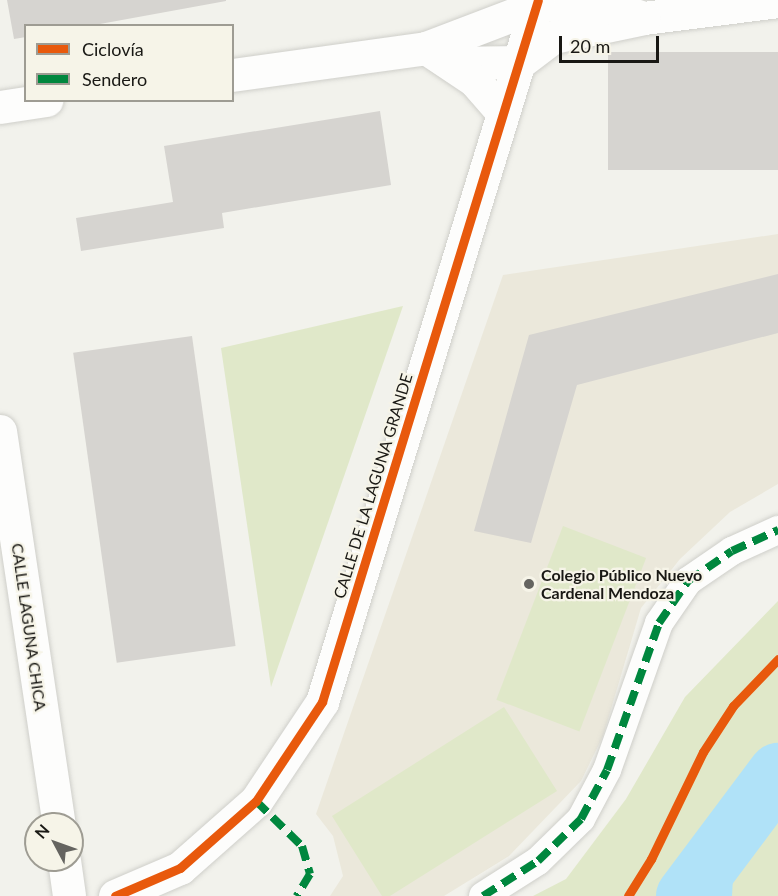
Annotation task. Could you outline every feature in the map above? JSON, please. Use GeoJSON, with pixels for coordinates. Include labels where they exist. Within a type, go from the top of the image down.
{"type":"FeatureCollection","features":[{"type":"Feature","properties":{"kind":"street"},"geometry":{"type":"LineString","coordinates":[[438,56],[539,16],[588,0],[644,18]]}},
{"type":"Feature","properties":{"kind":"street"},"geometry":{"type":"LineString","coordinates":[[539,16],[644,18],[778,1]]}},
{"type":"Feature","properties":{"kind":"street","name":"CALLE DE LA LAGUNA GRANDE"},"geometry":{"type":"LineString","coordinates":[[116,896],[180,868],[256,801],[322,702],[503,113],[520,62],[539,16]]}},
{"type":"Feature","properties":{"kind":"street"},"geometry":{"type":"LineString","coordinates":[[438,56],[474,80],[503,113]]}},
{"type":"Feature","properties":{"kind":"street"},"geometry":{"type":"LineString","coordinates":[[234,75],[438,56],[520,62]]}},
{"type":"Feature","properties":{"kind":"street"},"geometry":{"type":"LineString","coordinates":[[0,107],[33,102]]}},
{"type":"Feature","properties":{"kind":"street","name":"CALLE LAGUNA CHICA"},"geometry":{"type":"LineString","coordinates":[[0,431],[57,812]]}},
{"type":"Feature","properties":{"kind":"street"},"geometry":{"type":"LineString","coordinates":[[483,896],[538,861],[581,819],[607,771],[659,623],[687,581],[732,551],[778,530]]}},
{"type":"Feature","properties":{"kind":"street"},"geometry":{"type":"LineString","coordinates":[[66,872],[69,896]]}},
{"type":"Feature","properties":{"kind":"shaded area","name":"Colegio Público Nuevo Cardenal Mendoza"},"geometry":{"type":"Polygon","coordinates":[[[778,234],[778,484],[730,512],[680,559],[641,608],[603,736],[581,781],[509,856],[444,896],[330,896],[343,876],[333,836],[316,814],[503,275],[778,234]]]}},
{"type":"Feature","properties":{"kind":"green space"},"geometry":{"type":"Polygon","coordinates":[[[403,306],[271,687],[221,348],[403,306]]]}},
{"type":"Feature","properties":{"kind":"green space"},"geometry":{"type":"Polygon","coordinates":[[[563,526],[646,558],[579,732],[496,700],[563,526]]]}},
{"type":"Feature","properties":{"kind":"green space"},"geometry":{"type":"Polygon","coordinates":[[[778,601],[778,896],[533,896],[566,879],[626,799],[685,697],[778,601]]]}},
{"type":"Feature","properties":{"kind":"green space"},"geometry":{"type":"Polygon","coordinates":[[[504,707],[557,791],[390,896],[382,896],[332,816],[504,707]]]}},
{"type":"Feature","properties":{"kind":"building"},"geometry":{"type":"Polygon","coordinates":[[[7,0],[226,0],[100,24],[24,24],[24,37],[14,39],[7,0]]]}},
{"type":"Feature","properties":{"kind":"building"},"geometry":{"type":"Polygon","coordinates":[[[608,52],[778,52],[778,170],[608,170],[608,52]]]}},
{"type":"Feature","properties":{"kind":"building"},"geometry":{"type":"Polygon","coordinates":[[[380,111],[391,185],[222,213],[224,228],[81,251],[76,218],[173,202],[164,146],[380,111]]]}},
{"type":"Feature","properties":{"kind":"building","name":"Colegio Público Nuevo Cardenal Mendoza"},"geometry":{"type":"Polygon","coordinates":[[[778,274],[778,333],[577,385],[531,543],[474,531],[529,335],[778,274]]]}},
{"type":"Feature","properties":{"kind":"building"},"geometry":{"type":"Polygon","coordinates":[[[192,336],[236,646],[117,663],[73,353],[192,336]]]}},
{"type":"Feature","properties":{"kind":"waterway"},"geometry":{"type":"LineString","coordinates":[[686,896],[778,773]]}},
{"type":"Feature","properties":{"kind":"waterway"},"geometry":{"type":"LineString","coordinates":[[715,896],[717,857]]}},
{"type":"Feature","properties":{"kind":"marked path"},"geometry":{"type":"LineString","coordinates":[[483,896],[538,861],[581,819],[607,770],[659,623],[688,581],[732,551],[778,530]]}},
{"type":"Feature","properties":{"kind":"marked path"},"geometry":{"type":"LineString","coordinates":[[256,801],[302,846],[310,874],[297,896]]}},
{"type":"Feature","properties":{"kind":"cycle path"},"geometry":{"type":"LineString","coordinates":[[115,896],[180,868],[256,801],[322,702],[538,0]]}},
{"type":"Feature","properties":{"kind":"cycle path"},"geometry":{"type":"LineString","coordinates":[[628,896],[651,859],[703,752],[733,706],[778,659]]}},
{"type":"Feature","properties":{"kind":"place","name":"Colegio Público Nuevo Cardenal Mendoza"},"geometry":{"type":"Point","coordinates":[529,584]}}]}
